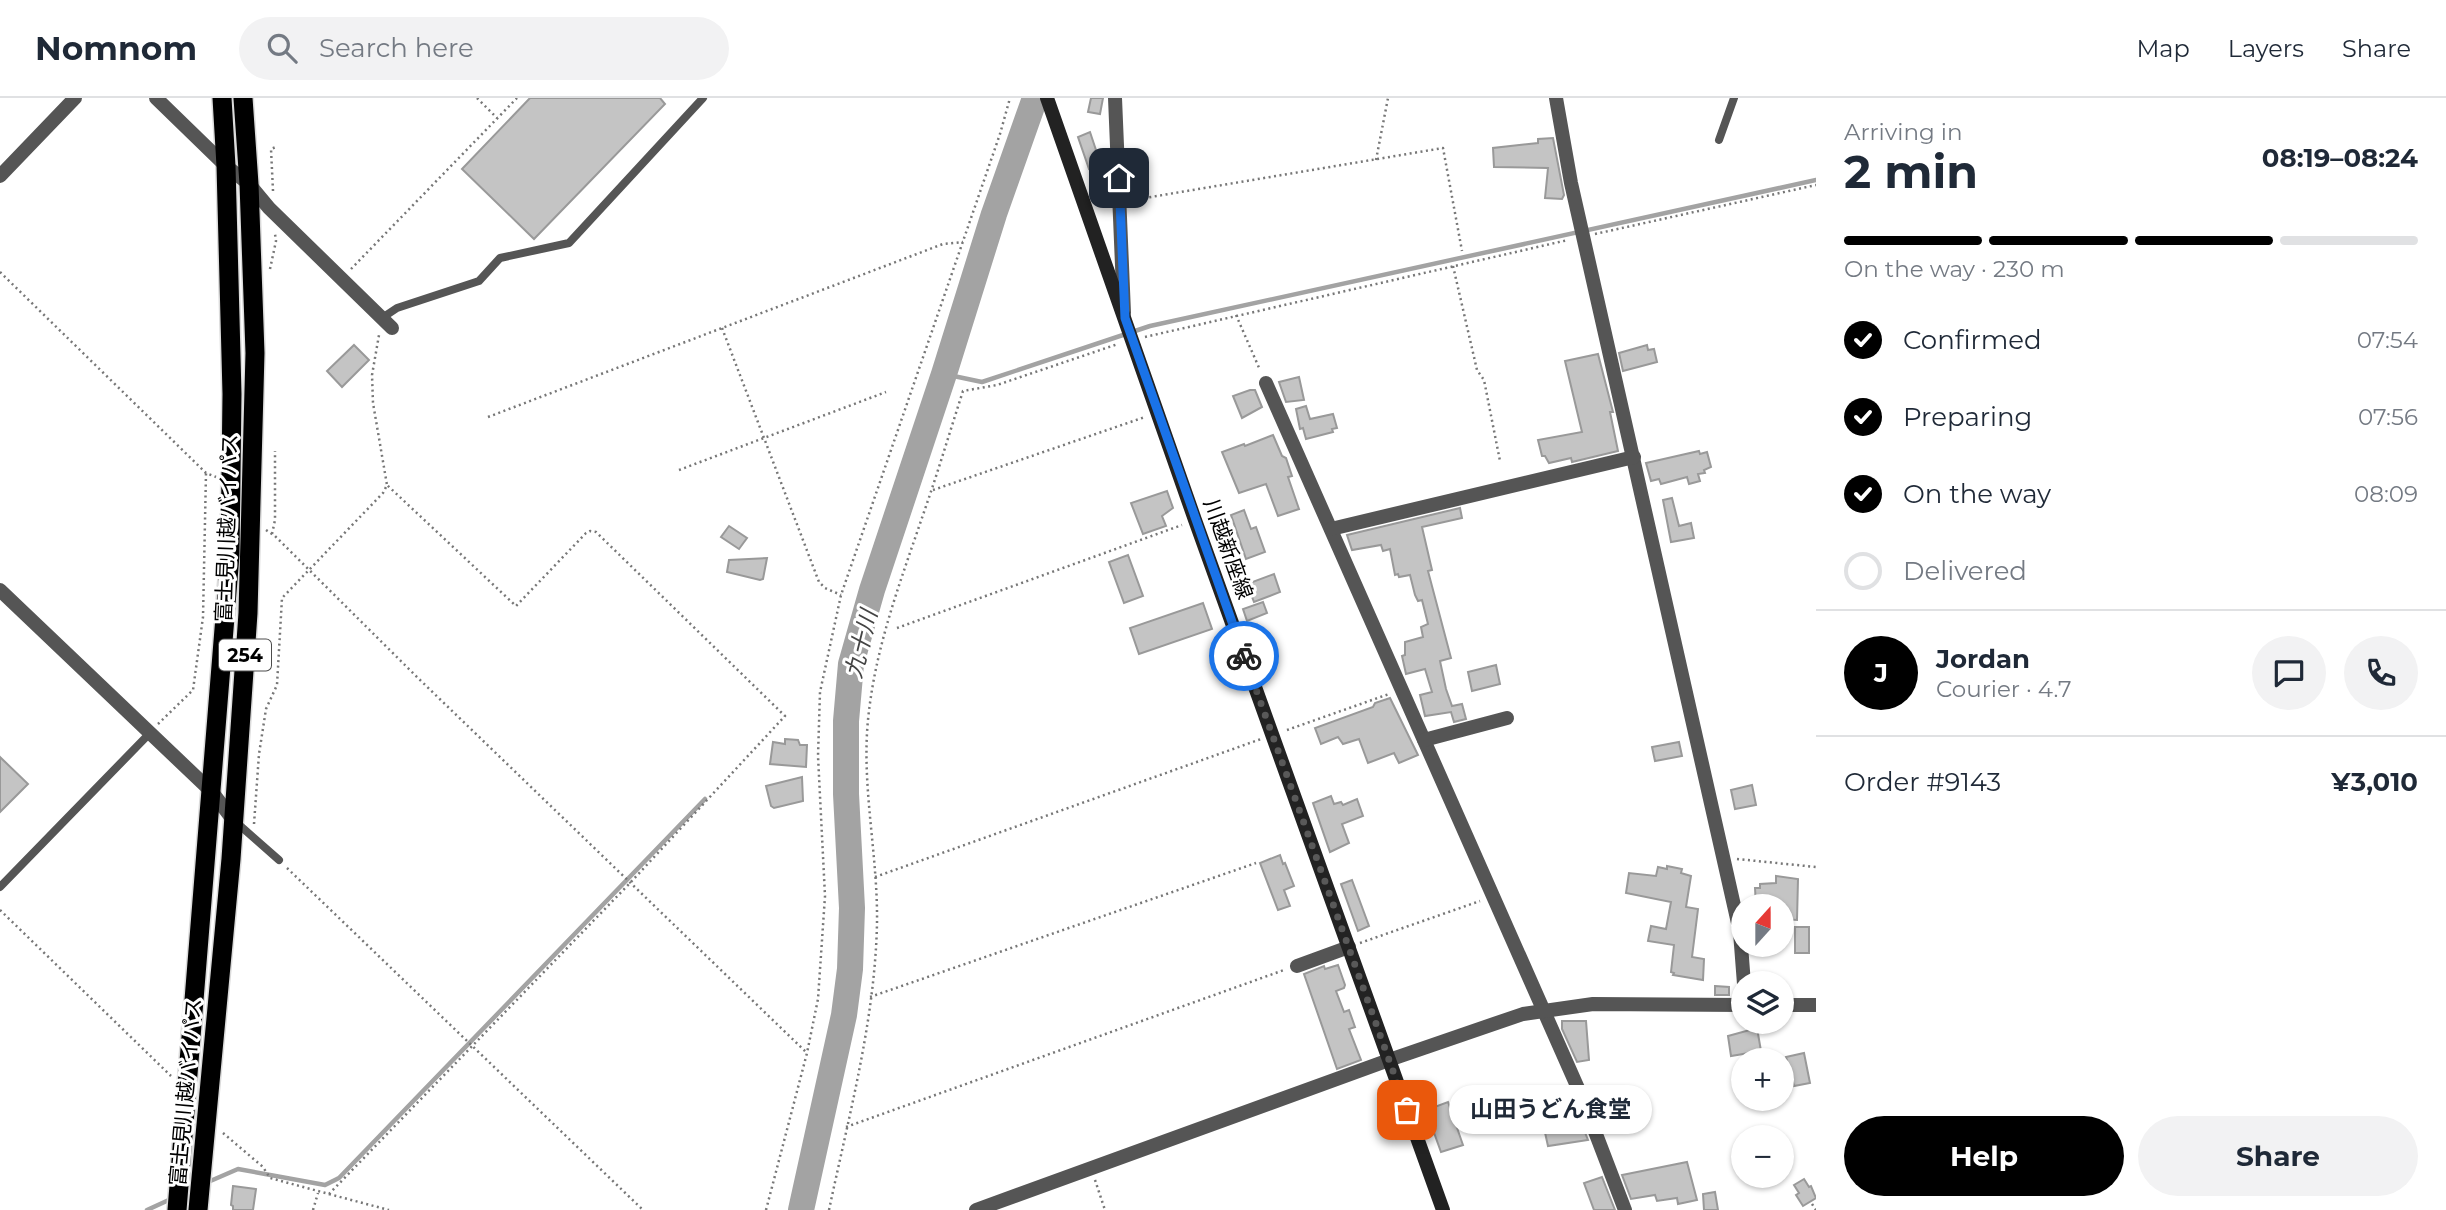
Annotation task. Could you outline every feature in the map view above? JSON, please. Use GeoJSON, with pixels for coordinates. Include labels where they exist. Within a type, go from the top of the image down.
{"type":"FeatureCollection","features":[{"type":"Feature","properties":{"kind":"highway","name":"富士見川越バイパス"},"geometry":{"type":"LineString","coordinates":[[177,1210],[227,621],[232,482],[226,166],[222,98]]}},
{"type":"Feature","properties":{"kind":"highway","name":"富士見川越バイパス"},"geometry":{"type":"LineString","coordinates":[[198,1210],[234,821],[248,613],[255,354],[243,98]]}},
{"type":"Feature","properties":{"kind":"main road","name":"川越新座線"},"geometry":{"type":"LineString","coordinates":[[1047,98],[1195,520],[1443,1210]]}},
{"type":"Feature","properties":{"kind":"street"},"geometry":{"type":"LineString","coordinates":[[0,176],[75,98]]}},
{"type":"Feature","properties":{"kind":"street"},"geometry":{"type":"LineString","coordinates":[[156,98],[226,166],[249,184],[387,323]]}},
{"type":"Feature","properties":{"kind":"street"},"geometry":{"type":"LineString","coordinates":[[1115,98],[1125,318]]}},
{"type":"Feature","properties":{"kind":"street"},"geometry":{"type":"LineString","coordinates":[[1556,98],[1584,237],[1740,932],[1743,971]]}},
{"type":"Feature","properties":{"kind":"street"},"geometry":{"type":"LineString","coordinates":[[1266,383],[1581,1095],[1625,1210]]}},
{"type":"Feature","properties":{"kind":"street"},"geometry":{"type":"LineString","coordinates":[[1331,529],[1634,457]]}},
{"type":"Feature","properties":{"kind":"street"},"geometry":{"type":"LineString","coordinates":[[0,590],[212,792],[234,821]]}},
{"type":"Feature","properties":{"kind":"street"},"geometry":{"type":"LineString","coordinates":[[1424,740],[1507,718]]}},
{"type":"Feature","properties":{"kind":"street"},"geometry":{"type":"LineString","coordinates":[[1297,966],[1349,947]]}},
{"type":"Feature","properties":{"kind":"street"},"geometry":{"type":"LineString","coordinates":[[976,1210],[1523,1014],[1593,1004],[1731,1005]]}},
{"type":"Feature","properties":{"kind":"street"},"geometry":{"type":"LineString","coordinates":[[1794,1005],[1816,1004]]}},
{"type":"Feature","properties":{"kind":"lane"},"geometry":{"type":"LineString","coordinates":[[387,323],[397,308],[479,281],[500,258],[569,243],[703,98]]}},
{"type":"Feature","properties":{"kind":"lane"},"geometry":{"type":"LineString","coordinates":[[1719,140],[1734,98]]}},
{"type":"Feature","properties":{"kind":"lane"},"geometry":{"type":"LineString","coordinates":[[0,887],[149,734]]}},
{"type":"Feature","properties":{"kind":"lane"},"geometry":{"type":"LineString","coordinates":[[234,821],[279,860]]}},
{"type":"Feature","properties":{"kind":"path"},"geometry":{"type":"LineString","coordinates":[[477,98],[497,118]]}},
{"type":"Feature","properties":{"kind":"path"},"geometry":{"type":"LineString","coordinates":[[342,279],[517,98]]}},
{"type":"Feature","properties":{"kind":"path"},"geometry":{"type":"LineString","coordinates":[[766,1210],[807,1053],[818,999],[825,896],[818,756],[820,692],[841,595],[1000,134],[1010,98]]}},
{"type":"Feature","properties":{"kind":"path"},"geometry":{"type":"LineString","coordinates":[[1376,160],[1388,98]]}},
{"type":"Feature","properties":{"kind":"path"},"geometry":{"type":"LineString","coordinates":[[270,208],[273,191],[271,149],[276,147]]}},
{"type":"Feature","properties":{"kind":"path"},"geometry":{"type":"LineString","coordinates":[[1120,201],[1443,148],[1462,251]]}},
{"type":"Feature","properties":{"kind":"path"},"geometry":{"type":"LineString","coordinates":[[829,1210],[866,1031],[876,933],[875,877],[866,753],[875,669],[889,614],[963,391],[997,385],[1132,340],[1816,185]]}},
{"type":"Feature","properties":{"kind":"path"},"geometry":{"type":"LineString","coordinates":[[488,417],[943,244],[963,242]]}},
{"type":"Feature","properties":{"kind":"path"},"geometry":{"type":"LineString","coordinates":[[1453,266],[1477,370],[1483,380],[1500,461]]}},
{"type":"Feature","properties":{"kind":"path"},"geometry":{"type":"LineString","coordinates":[[0,272],[206,473],[232,482]]}},
{"type":"Feature","properties":{"kind":"path"},"geometry":{"type":"LineString","coordinates":[[1236,316],[1266,383]]}},
{"type":"Feature","properties":{"kind":"path"},"geometry":{"type":"LineString","coordinates":[[329,1194],[630,883],[785,716],[596,532],[586,533],[516,606],[387,485],[376,431],[372,375],[387,323]]}},
{"type":"Feature","properties":{"kind":"path"},"geometry":{"type":"LineString","coordinates":[[722,328],[819,582],[825,588],[841,595]]}},
{"type":"Feature","properties":{"kind":"path"},"geometry":{"type":"LineString","coordinates":[[679,470],[886,392]]}},
{"type":"Feature","properties":{"kind":"path"},"geometry":{"type":"LineString","coordinates":[[932,490],[1158,412]]}},
{"type":"Feature","properties":{"kind":"path"},"geometry":{"type":"LineString","coordinates":[[272,534],[275,520],[275,451]]}},
{"type":"Feature","properties":{"kind":"path"},"geometry":{"type":"LineString","coordinates":[[149,734],[193,690],[203,617],[206,473]]}},
{"type":"Feature","properties":{"kind":"path"},"geometry":{"type":"LineString","coordinates":[[251,834],[266,709],[277,685],[282,598],[383,493],[387,485]]}},
{"type":"Feature","properties":{"kind":"path"},"geometry":{"type":"LineString","coordinates":[[897,628],[1195,520]]}},
{"type":"Feature","properties":{"kind":"path"},"geometry":{"type":"LineString","coordinates":[[251,528],[262,528],[272,534],[807,1053]]}},
{"type":"Feature","properties":{"kind":"path"},"geometry":{"type":"LineString","coordinates":[[875,877],[1402,690]]}},
{"type":"Feature","properties":{"kind":"path"},"geometry":{"type":"LineString","coordinates":[[1723,858],[1816,867]]}},
{"type":"Feature","properties":{"kind":"path"},"geometry":{"type":"LineString","coordinates":[[279,860],[643,1210]]}},
{"type":"Feature","properties":{"kind":"path"},"geometry":{"type":"LineString","coordinates":[[870,997],[1256,863]]}},
{"type":"Feature","properties":{"kind":"path"},"geometry":{"type":"LineString","coordinates":[[1349,947],[1493,897]]}},
{"type":"Feature","properties":{"kind":"path"},"geometry":{"type":"LineString","coordinates":[[0,910],[187,1091]]}},
{"type":"Feature","properties":{"kind":"path"},"geometry":{"type":"LineString","coordinates":[[846,1127],[1297,966]]}},
{"type":"Feature","properties":{"kind":"path"},"geometry":{"type":"LineString","coordinates":[[205,1112],[217,1128],[263,1167],[270,1178],[389,1210]]}},
{"type":"Feature","properties":{"kind":"path"},"geometry":{"type":"LineString","coordinates":[[1091,1168],[1105,1210]]}},
{"type":"Feature","properties":{"kind":"path"},"geometry":{"type":"LineString","coordinates":[[313,1210],[318,1192]]}},
{"type":"Feature","properties":{"kind":"path"},"geometry":{"type":"LineString","coordinates":[[1812,1204],[1816,1210]]}},
{"type":"Feature","properties":{"kind":"building"},"geometry":{"type":"Polygon","coordinates":[[[530,98],[660,98],[665,104],[534,239],[462,169],[530,98]]]}},
{"type":"Feature","properties":{"kind":"building"},"geometry":{"type":"Polygon","coordinates":[[[1091,98],[1103,98],[1100,114],[1088,112],[1091,98]]]}},
{"type":"Feature","properties":{"kind":"building"},"geometry":{"type":"Polygon","coordinates":[[[1090,132],[1101,165],[1089,169],[1078,137],[1090,132]]]}},
{"type":"Feature","properties":{"kind":"building"},"geometry":{"type":"Polygon","coordinates":[[[1553,138],[1564,195],[1562,199],[1545,198],[1548,168],[1494,167],[1493,148],[1538,143],[1538,139],[1553,138]]]}},
{"type":"Feature","properties":{"kind":"building"},"geometry":{"type":"Polygon","coordinates":[[[354,345],[369,360],[342,387],[327,371],[354,345]]]}},
{"type":"Feature","properties":{"kind":"building"},"geometry":{"type":"Polygon","coordinates":[[[1647,345],[1648,350],[1654,349],[1657,362],[1623,371],[1619,353],[1647,345]]]}},
{"type":"Feature","properties":{"kind":"building"},"geometry":{"type":"Polygon","coordinates":[[[1598,354],[1613,412],[1610,412],[1618,451],[1572,462],[1571,458],[1549,463],[1545,456],[1542,456],[1538,440],[1582,432],[1565,361],[1598,354]]]}},
{"type":"Feature","properties":{"kind":"building"},"geometry":{"type":"Polygon","coordinates":[[[1299,377],[1304,400],[1286,402],[1279,382],[1299,377]]]}},
{"type":"Feature","properties":{"kind":"building"},"geometry":{"type":"Polygon","coordinates":[[[1255,390],[1262,407],[1242,418],[1233,396],[1255,390]]]}},
{"type":"Feature","properties":{"kind":"building"},"geometry":{"type":"Polygon","coordinates":[[[1306,406],[1310,419],[1333,414],[1337,428],[1332,429],[1333,432],[1306,439],[1303,428],[1300,429],[1296,409],[1306,406]]]}},
{"type":"Feature","properties":{"kind":"building"},"geometry":{"type":"Polygon","coordinates":[[[1273,435],[1282,456],[1286,458],[1292,476],[1288,477],[1299,509],[1278,516],[1266,484],[1239,493],[1222,452],[1273,435]]]}},
{"type":"Feature","properties":{"kind":"building"},"geometry":{"type":"Polygon","coordinates":[[[1699,451],[1700,454],[1707,452],[1711,467],[1704,470],[1705,473],[1698,474],[1700,481],[1689,484],[1687,477],[1661,484],[1659,479],[1651,481],[1646,463],[1699,451]]]}},
{"type":"Feature","properties":{"kind":"building"},"geometry":{"type":"Polygon","coordinates":[[[1167,491],[1173,508],[1162,516],[1166,526],[1143,534],[1131,503],[1167,491]]]}},
{"type":"Feature","properties":{"kind":"building"},"geometry":{"type":"Polygon","coordinates":[[[1672,498],[1679,526],[1691,523],[1694,538],[1671,542],[1663,500],[1672,498]]]}},
{"type":"Feature","properties":{"kind":"building"},"geometry":{"type":"Polygon","coordinates":[[[1460,508],[1462,518],[1422,527],[1432,570],[1428,571],[1451,658],[1440,661],[1446,689],[1452,706],[1462,704],[1466,719],[1454,722],[1451,712],[1425,716],[1420,695],[1432,692],[1425,669],[1406,674],[1402,656],[1405,655],[1405,642],[1423,637],[1421,627],[1428,624],[1422,600],[1418,601],[1415,595],[1410,575],[1395,575],[1390,549],[1383,551],[1381,545],[1352,550],[1347,535],[1460,508]]]}},
{"type":"Feature","properties":{"kind":"building"},"geometry":{"type":"Polygon","coordinates":[[[1244,510],[1251,529],[1256,527],[1265,552],[1246,559],[1231,515],[1244,510]]]}},
{"type":"Feature","properties":{"kind":"building"},"geometry":{"type":"Polygon","coordinates":[[[729,526],[747,538],[739,549],[721,537],[729,526]]]}},
{"type":"Feature","properties":{"kind":"building"},"geometry":{"type":"Polygon","coordinates":[[[1128,555],[1143,596],[1124,603],[1109,562],[1128,555]]]}},
{"type":"Feature","properties":{"kind":"building"},"geometry":{"type":"Polygon","coordinates":[[[767,558],[763,579],[727,572],[729,560],[767,558]]]}},
{"type":"Feature","properties":{"kind":"building"},"geometry":{"type":"Polygon","coordinates":[[[1274,574],[1280,592],[1254,602],[1247,584],[1274,574]]]}},
{"type":"Feature","properties":{"kind":"building"},"geometry":{"type":"Polygon","coordinates":[[[1263,602],[1267,613],[1247,621],[1243,609],[1263,602]]]}},
{"type":"Feature","properties":{"kind":"building"},"geometry":{"type":"Polygon","coordinates":[[[1203,603],[1212,629],[1139,654],[1130,628],[1203,603]]]}},
{"type":"Feature","properties":{"kind":"building"},"geometry":{"type":"Polygon","coordinates":[[[1496,665],[1500,684],[1472,691],[1468,672],[1496,665]]]}},
{"type":"Feature","properties":{"kind":"building"},"geometry":{"type":"Polygon","coordinates":[[[1390,698],[1418,755],[1399,763],[1394,753],[1368,763],[1359,739],[1343,744],[1338,737],[1321,744],[1315,728],[1390,698]]]}},
{"type":"Feature","properties":{"kind":"building"},"geometry":{"type":"Polygon","coordinates":[[[785,739],[798,740],[800,745],[807,745],[806,767],[770,764],[773,742],[785,744],[785,739]]]}},
{"type":"Feature","properties":{"kind":"building"},"geometry":{"type":"Polygon","coordinates":[[[1679,742],[1682,756],[1655,761],[1652,747],[1679,742]]]}},
{"type":"Feature","properties":{"kind":"building"},"geometry":{"type":"Polygon","coordinates":[[[0,757],[28,784],[0,812],[0,757]]]}},
{"type":"Feature","properties":{"kind":"building"},"geometry":{"type":"Polygon","coordinates":[[[802,777],[803,801],[774,808],[771,806],[766,786],[802,777]]]}},
{"type":"Feature","properties":{"kind":"building"},"geometry":{"type":"Polygon","coordinates":[[[1752,785],[1756,805],[1735,809],[1731,790],[1752,785]]]}},
{"type":"Feature","properties":{"kind":"building"},"geometry":{"type":"Polygon","coordinates":[[[1331,796],[1334,804],[1341,802],[1343,805],[1357,799],[1363,816],[1342,824],[1349,843],[1330,852],[1313,803],[1331,796]]]}},
{"type":"Feature","properties":{"kind":"building"},"geometry":{"type":"Polygon","coordinates":[[[1280,855],[1294,886],[1284,890],[1290,906],[1278,910],[1260,863],[1280,855]]]}},
{"type":"Feature","properties":{"kind":"building"},"geometry":{"type":"Polygon","coordinates":[[[1667,866],[1682,869],[1681,873],[1691,876],[1686,907],[1698,909],[1692,957],[1704,959],[1703,980],[1673,975],[1674,945],[1648,941],[1651,926],[1666,929],[1671,902],[1626,893],[1629,873],[1656,876],[1658,867],[1667,869],[1667,866]]]}},
{"type":"Feature","properties":{"kind":"building"},"geometry":{"type":"Polygon","coordinates":[[[1776,876],[1798,879],[1797,920],[1794,920],[1794,894],[1755,894],[1755,888],[1760,888],[1760,884],[1776,883],[1776,876]]]}},
{"type":"Feature","properties":{"kind":"building"},"geometry":{"type":"Polygon","coordinates":[[[1352,880],[1369,926],[1358,931],[1341,884],[1352,880]]]}},
{"type":"Feature","properties":{"kind":"building"},"geometry":{"type":"Polygon","coordinates":[[[1795,927],[1809,927],[1809,953],[1795,953],[1795,927]]]}},
{"type":"Feature","properties":{"kind":"building"},"geometry":{"type":"Polygon","coordinates":[[[1338,965],[1345,985],[1336,991],[1344,1012],[1349,1010],[1355,1027],[1349,1029],[1361,1060],[1337,1069],[1304,974],[1324,966],[1325,969],[1338,965]]]}},
{"type":"Feature","properties":{"kind":"building"},"geometry":{"type":"Polygon","coordinates":[[[1715,986],[1729,987],[1729,995],[1715,995],[1715,986]]]}},
{"type":"Feature","properties":{"kind":"building"},"geometry":{"type":"Polygon","coordinates":[[[1562,1021],[1586,1021],[1589,1060],[1577,1062],[1562,1029],[1562,1021]]]}},
{"type":"Feature","properties":{"kind":"building"},"geometry":{"type":"Polygon","coordinates":[[[1758,1034],[1760,1048],[1731,1048],[1731,1056],[1728,1036],[1758,1034]]]}},
{"type":"Feature","properties":{"kind":"building"},"geometry":{"type":"Polygon","coordinates":[[[1804,1053],[1810,1083],[1794,1086],[1794,1055],[1804,1053]]]}},
{"type":"Feature","properties":{"kind":"building"},"geometry":{"type":"Polygon","coordinates":[[[1448,1102],[1463,1145],[1441,1152],[1429,1109],[1448,1102]]]}},
{"type":"Feature","properties":{"kind":"building"},"geometry":{"type":"Polygon","coordinates":[[[1580,1120],[1588,1140],[1548,1146],[1544,1128],[1580,1120]]]}},
{"type":"Feature","properties":{"kind":"building"},"geometry":{"type":"Polygon","coordinates":[[[1687,1162],[1697,1200],[1678,1204],[1677,1198],[1657,1201],[1655,1195],[1631,1199],[1622,1175],[1687,1162]]]}},
{"type":"Feature","properties":{"kind":"building"},"geometry":{"type":"Polygon","coordinates":[[[1602,1177],[1615,1210],[1594,1210],[1584,1183],[1602,1177]]]}},
{"type":"Feature","properties":{"kind":"building"},"geometry":{"type":"Polygon","coordinates":[[[1804,1179],[1809,1187],[1811,1186],[1816,1198],[1803,1206],[1796,1195],[1799,1193],[1794,1185],[1804,1179]]]}},
{"type":"Feature","properties":{"kind":"building"},"geometry":{"type":"Polygon","coordinates":[[[233,1186],[256,1189],[253,1210],[233,1210],[233,1186]]]}},
{"type":"Feature","properties":{"kind":"building"},"geometry":{"type":"Polygon","coordinates":[[[1715,1192],[1718,1210],[1704,1210],[1703,1194],[1715,1192]]]}},
{"type":"Feature","properties":{"kind":"waterway","name":"九十川"},"geometry":{"type":"LineString","coordinates":[[801,1210],[844,1015],[850,969],[852,908],[846,794],[846,721],[851,664],[872,590],[994,214],[1035,98]]}},
{"type":"Feature","properties":{"kind":"waterway"},"geometry":{"type":"LineString","coordinates":[[944,374],[982,382],[1150,326],[1816,180]]}},
{"type":"Feature","properties":{"kind":"waterway"},"geometry":{"type":"LineString","coordinates":[[208,1182],[238,1169],[325,1185],[339,1178],[705,799]]}},
{"type":"Feature","properties":{"kind":"waterway"},"geometry":{"type":"LineString","coordinates":[[147,1210],[171,1199]]}},
{"type":"Feature","properties":{"kind":"way so far"},"geometry":{"type":"LineString","coordinates":[[1244,656],[1407,1110]]}},
{"type":"Feature","properties":{"kind":"place","name":"山田うどん食堂"},"geometry":{"type":"Point","coordinates":[1407,1110]}},
{"type":"Feature","properties":{"kind":"route"},"geometry":{"type":"LineString","coordinates":[[1119,178],[1125,318],[1244,656]]}}]}
